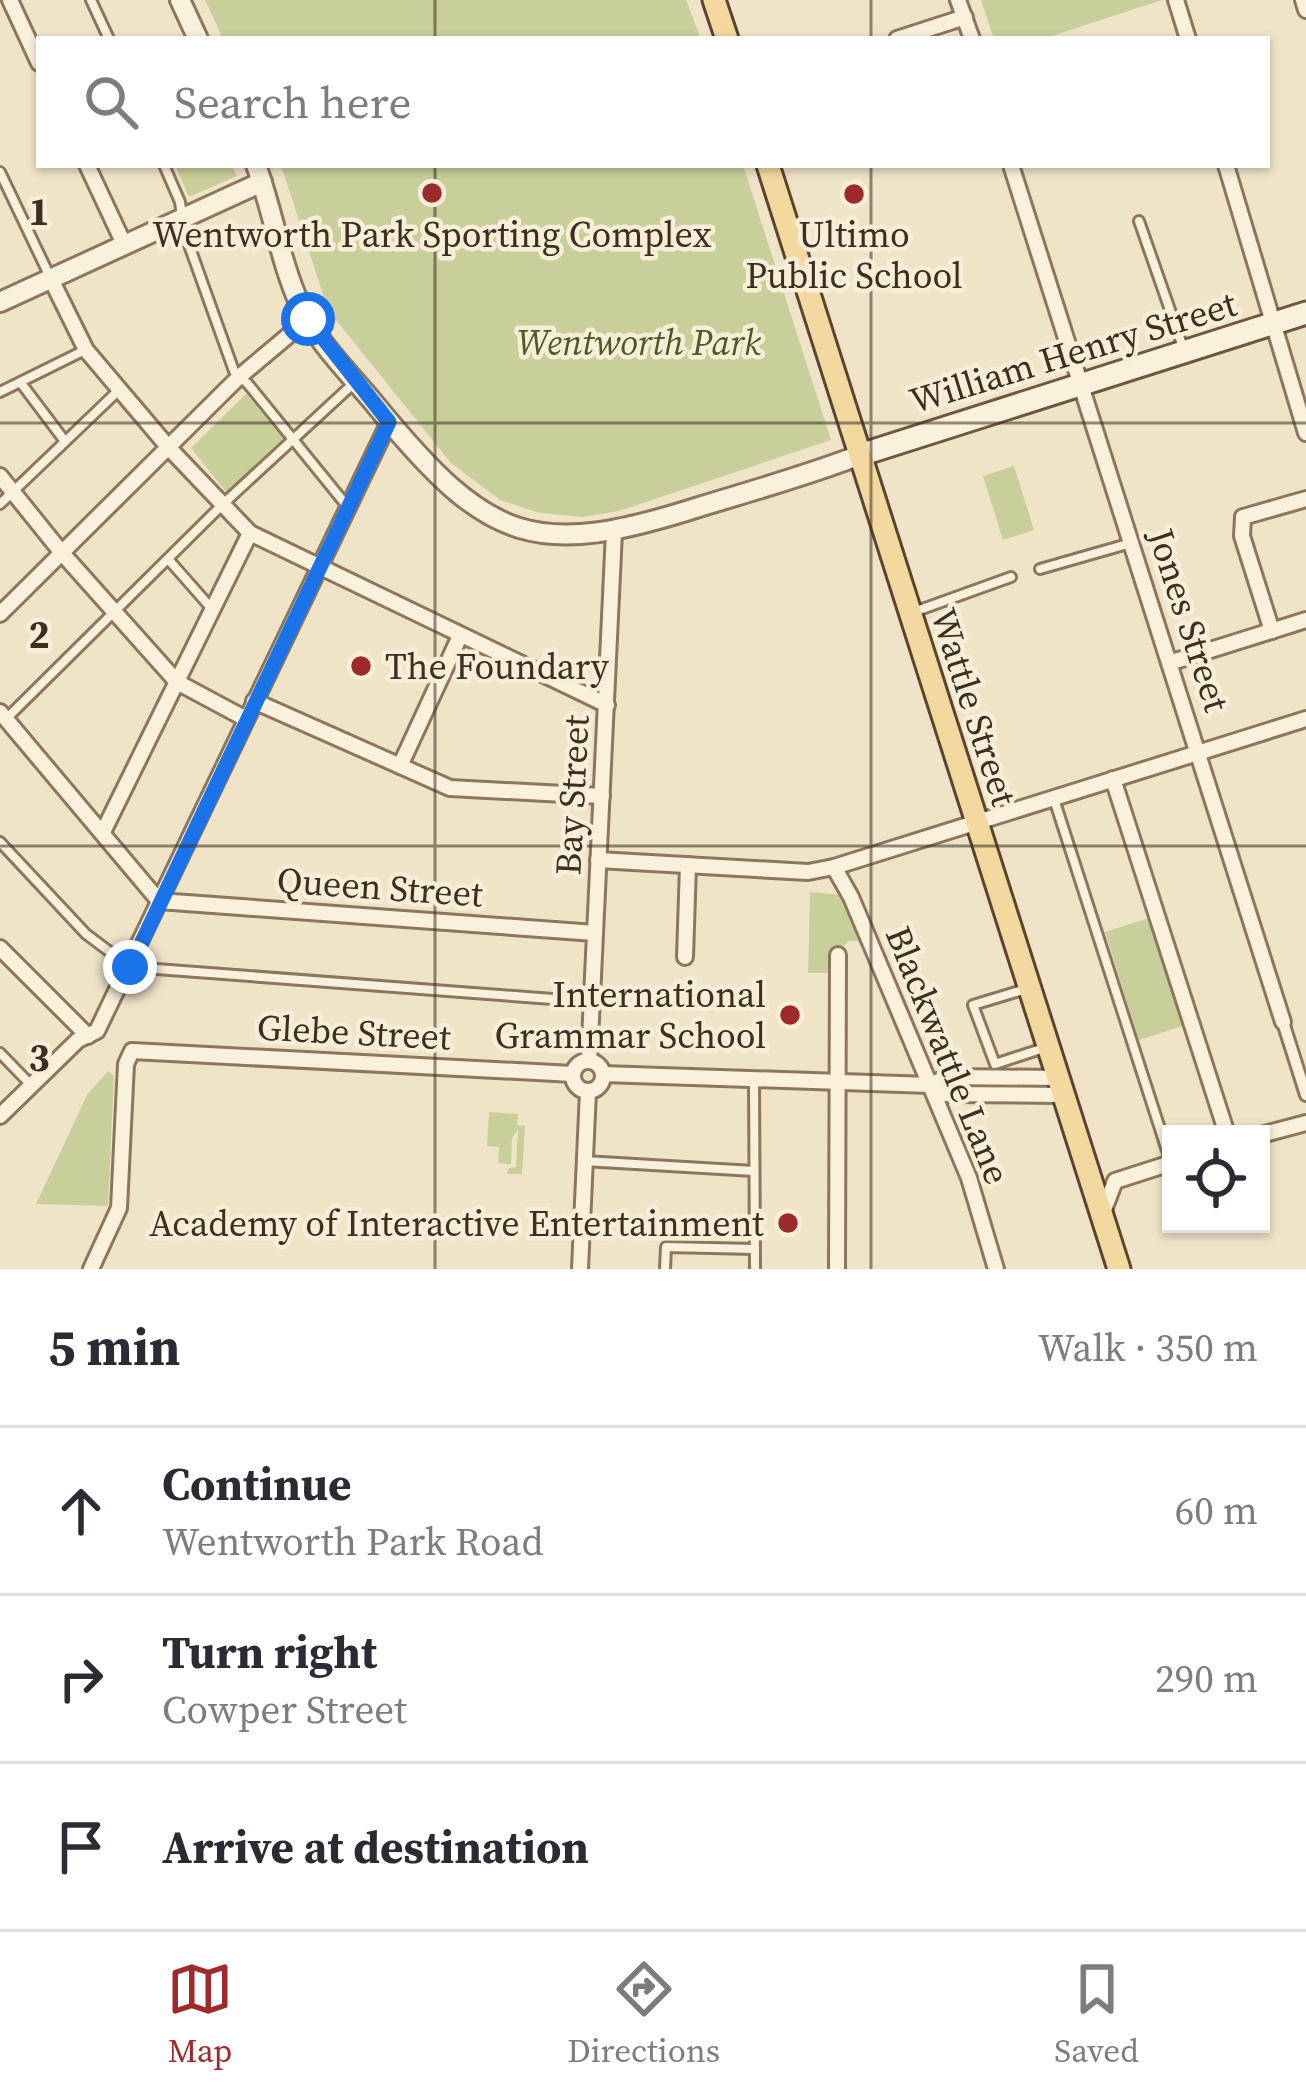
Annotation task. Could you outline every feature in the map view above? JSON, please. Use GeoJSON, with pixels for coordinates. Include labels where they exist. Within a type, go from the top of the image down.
{"type":"FeatureCollection","features":[{"type":"Feature","properties":{"kind":"main road"},"geometry":{"type":"LineString","coordinates":[[714,0],[726,36]]}},
{"type":"Feature","properties":{"kind":"main road","name":"Wattle Street"},"geometry":{"type":"LineString","coordinates":[[770,168],[1119,1269]]}},
{"type":"Feature","properties":{"kind":"main road","name":"William Henry Street"},"geometry":{"type":"LineString","coordinates":[[860,454],[1306,313]]}},
{"type":"Feature","properties":{"kind":"street"},"geometry":{"type":"LineString","coordinates":[[180,0],[197,36]]}},
{"type":"Feature","properties":{"kind":"street"},"geometry":{"type":"LineString","coordinates":[[958,0],[971,36]]}},
{"type":"Feature","properties":{"kind":"street"},"geometry":{"type":"LineString","coordinates":[[1176,0],[1187,36]]}},
{"type":"Feature","properties":{"kind":"street"},"geometry":{"type":"LineString","coordinates":[[1303,0],[1306,10]]}},
{"type":"Feature","properties":{"kind":"street"},"geometry":{"type":"LineString","coordinates":[[7,3],[36,57]]}},
{"type":"Feature","properties":{"kind":"street"},"geometry":{"type":"LineString","coordinates":[[905,36],[965,17]]}},
{"type":"Feature","properties":{"kind":"street"},"geometry":{"type":"LineString","coordinates":[[88,168],[124,244]]}},
{"type":"Feature","properties":{"kind":"street","name":"Jones Street"},"geometry":{"type":"LineString","coordinates":[[1012,168],[1306,1095]]}},
{"type":"Feature","properties":{"kind":"street"},"geometry":{"type":"LineString","coordinates":[[1227,168],[1306,434]]}},
{"type":"Feature","properties":{"kind":"street"},"geometry":{"type":"LineString","coordinates":[[0,302],[184,218],[259,174],[291,281],[308,319],[355,382],[444,483],[492,518],[560,536],[614,532],[860,454]]}},
{"type":"Feature","properties":{"kind":"street"},"geometry":{"type":"LineString","coordinates":[[51,279],[86,350],[250,533],[607,705]]}},
{"type":"Feature","properties":{"kind":"street"},"geometry":{"type":"LineString","coordinates":[[0,614],[239,377],[308,319]]}},
{"type":"Feature","properties":{"kind":"street"},"geometry":{"type":"LineString","coordinates":[[0,1116],[78,1040],[97,1031],[389,422]]}},
{"type":"Feature","properties":{"kind":"street"},"geometry":{"type":"LineString","coordinates":[[0,476],[177,682],[246,719]]}},
{"type":"Feature","properties":{"kind":"street"},"geometry":{"type":"LineString","coordinates":[[1272,631],[1242,536],[1243,518],[1306,499]]}},
{"type":"Feature","properties":{"kind":"street","name":"Bay Street"},"geometry":{"type":"LineString","coordinates":[[589,1061],[614,532]]}},
{"type":"Feature","properties":{"kind":"street"},"geometry":{"type":"LineString","coordinates":[[103,832],[250,533]]}},
{"type":"Feature","properties":{"kind":"street"},"geometry":{"type":"LineString","coordinates":[[1169,663],[1306,620]]}},
{"type":"Feature","properties":{"kind":"street"},"geometry":{"type":"LineString","coordinates":[[400,766],[460,636]]}},
{"type":"Feature","properties":{"kind":"street"},"geometry":{"type":"LineString","coordinates":[[254,700],[450,788],[602,796]]}},
{"type":"Feature","properties":{"kind":"street"},"geometry":{"type":"LineString","coordinates":[[3,716],[159,902]]}},
{"type":"Feature","properties":{"kind":"street"},"geometry":{"type":"LineString","coordinates":[[598,860],[808,872],[834,867],[1306,718]]}},
{"type":"Feature","properties":{"kind":"street"},"geometry":{"type":"LineString","coordinates":[[1113,779],[1224,1125]]}},
{"type":"Feature","properties":{"kind":"street"},"geometry":{"type":"LineString","coordinates":[[685,957],[688,865]]}},
{"type":"Feature","properties":{"kind":"street","name":"Blackwattle Lane"},"geometry":{"type":"LineString","coordinates":[[834,867],[937,1091],[996,1269]]}},
{"type":"Feature","properties":{"kind":"street","name":"Queen Street"},"geometry":{"type":"LineString","coordinates":[[159,902],[596,933]]}},
{"type":"Feature","properties":{"kind":"street"},"geometry":{"type":"LineString","coordinates":[[0,947],[88,1036]]}},
{"type":"Feature","properties":{"kind":"street"},"geometry":{"type":"LineString","coordinates":[[837,1269],[838,955]]}},
{"type":"Feature","properties":{"kind":"street","name":"Glebe Street"},"geometry":{"type":"LineString","coordinates":[[92,1269],[119,1208],[125,1064],[132,1051],[573,1074]]}},
{"type":"Feature","properties":{"kind":"street"},"geometry":{"type":"LineString","coordinates":[[589,1061],[603,1075],[599,1086],[588,1091],[578,1088],[573,1074],[577,1066],[589,1061]]}},
{"type":"Feature","properties":{"kind":"street"},"geometry":{"type":"LineString","coordinates":[[603,1075],[836,1082],[937,1091],[1061,1086]]}},
{"type":"Feature","properties":{"kind":"street"},"geometry":{"type":"LineString","coordinates":[[580,1269],[588,1091]]}},
{"type":"Feature","properties":{"kind":"street"},"geometry":{"type":"LineString","coordinates":[[1270,1133],[1306,1123]]}},
{"type":"Feature","properties":{"kind":"street"},"geometry":{"type":"LineString","coordinates":[[1102,1215],[1115,1181],[1162,1166]]}},
{"type":"Feature","properties":{"kind":"lane"},"geometry":{"type":"LineString","coordinates":[[92,0],[108,36]]}},
{"type":"Feature","properties":{"kind":"lane"},"geometry":{"type":"LineString","coordinates":[[165,168],[234,371],[347,506]]}},
{"type":"Feature","properties":{"kind":"lane"},"geometry":{"type":"LineString","coordinates":[[0,172],[51,279]]}},
{"type":"Feature","properties":{"kind":"lane"},"geometry":{"type":"LineString","coordinates":[[1139,221],[1184,352]]}},
{"type":"Feature","properties":{"kind":"lane"},"geometry":{"type":"LineString","coordinates":[[0,392],[86,350]]}},
{"type":"Feature","properties":{"kind":"lane"},"geometry":{"type":"LineString","coordinates":[[3,716],[355,382]]}},
{"type":"Feature","properties":{"kind":"lane"},"geometry":{"type":"LineString","coordinates":[[21,383],[64,440]]}},
{"type":"Feature","properties":{"kind":"lane"},"geometry":{"type":"LineString","coordinates":[[0,504],[120,388]]}},
{"type":"Feature","properties":{"kind":"lane"},"geometry":{"type":"LineString","coordinates":[[1040,569],[1132,543]]}},
{"type":"Feature","properties":{"kind":"lane"},"geometry":{"type":"LineString","coordinates":[[168,559],[212,609]]}},
{"type":"Feature","properties":{"kind":"lane"},"geometry":{"type":"LineString","coordinates":[[910,614],[1011,577]]}},
{"type":"Feature","properties":{"kind":"lane"},"geometry":{"type":"LineString","coordinates":[[1054,799],[1162,1135]]}},
{"type":"Feature","properties":{"kind":"lane"},"geometry":{"type":"LineString","coordinates":[[0,842],[86,934],[130,967],[592,1002]]}},
{"type":"Feature","properties":{"kind":"lane"},"geometry":{"type":"LineString","coordinates":[[1029,988],[973,1005],[994,1064],[1048,1046]]}},
{"type":"Feature","properties":{"kind":"lane"},"geometry":{"type":"LineString","coordinates":[[0,1053],[31,1085]]}},
{"type":"Feature","properties":{"kind":"lane"},"geometry":{"type":"LineString","coordinates":[[754,1079],[755,1269]]}},
{"type":"Feature","properties":{"kind":"lane"},"geometry":{"type":"LineString","coordinates":[[584,1161],[754,1171]]}},
{"type":"Feature","properties":{"kind":"lane"},"geometry":{"type":"LineString","coordinates":[[665,1269],[666,1247],[755,1249]]}},
{"type":"Feature","properties":{"kind":"green space"},"geometry":{"type":"Polygon","coordinates":[[[205,0],[686,0],[700,36],[222,36],[205,0]]]}},
{"type":"Feature","properties":{"kind":"green space"},"geometry":{"type":"Polygon","coordinates":[[[981,0],[1162,0],[1052,36],[993,36],[981,0]]]}},
{"type":"Feature","properties":{"kind":"green space"},"geometry":{"type":"Polygon","coordinates":[[[176,168],[233,168],[237,176],[189,197],[176,168]]]}},
{"type":"Feature","properties":{"kind":"green space","name":"Wentworth Park"},"geometry":{"type":"Polygon","coordinates":[[[282,168],[744,168],[831,440],[619,511],[582,517],[540,513],[500,500],[451,463],[328,310],[282,168]]]}},
{"type":"Feature","properties":{"kind":"green space"},"geometry":{"type":"Polygon","coordinates":[[[246,394],[284,439],[227,493],[191,448],[246,394]]]}},
{"type":"Feature","properties":{"kind":"green space"},"geometry":{"type":"Polygon","coordinates":[[[1014,466],[1034,530],[1003,540],[983,476],[1014,466]]]}},
{"type":"Feature","properties":{"kind":"green space"},"geometry":{"type":"Polygon","coordinates":[[[810,892],[843,895],[861,941],[849,941],[833,956],[828,973],[808,973],[810,892]]]}},
{"type":"Feature","properties":{"kind":"green space"},"geometry":{"type":"Polygon","coordinates":[[[1149,918],[1183,1026],[1139,1040],[1105,932],[1149,918]]]}},
{"type":"Feature","properties":{"kind":"green space"},"geometry":{"type":"Polygon","coordinates":[[[108,1071],[114,1076],[108,1206],[36,1204],[87,1095],[108,1071]]]}},
{"type":"Feature","properties":{"kind":"green space"},"geometry":{"type":"Polygon","coordinates":[[[489,1112],[518,1114],[517,1125],[525,1126],[522,1174],[507,1174],[516,1167],[518,1130],[512,1138],[511,1164],[498,1163],[499,1147],[487,1146],[489,1112]]]}},
{"type":"Feature","properties":{"kind":"place","name":"Wentworth Park Sporting Complex"},"geometry":{"type":"Point","coordinates":[432,193]}},
{"type":"Feature","properties":{"kind":"place","name":"Ultimo Public School"},"geometry":{"type":"Point","coordinates":[854,194]}},
{"type":"Feature","properties":{"kind":"place","name":"The Foundary"},"geometry":{"type":"Point","coordinates":[361,666]}},
{"type":"Feature","properties":{"kind":"place","name":"International Grammar School"},"geometry":{"type":"Point","coordinates":[790,1015]}},
{"type":"Feature","properties":{"kind":"place","name":"Academy of Interactive Entertainment"},"geometry":{"type":"Point","coordinates":[788,1223]}},
{"type":"Feature","properties":{"kind":"route"},"geometry":{"type":"LineString","coordinates":[[130,967],[389,422],[308,319]]}}]}
